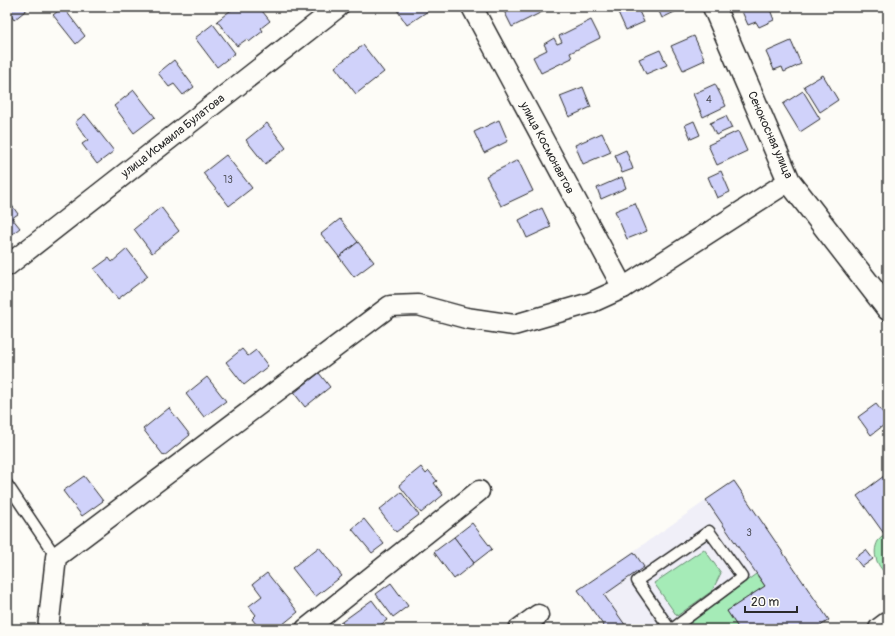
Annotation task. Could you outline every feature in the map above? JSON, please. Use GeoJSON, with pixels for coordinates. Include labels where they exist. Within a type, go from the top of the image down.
{"type":"FeatureCollection","features":[{"type":"Feature","properties":{"kind":"street","name":"улица Исмаила Булатова"},"geometry":{"type":"LineString","coordinates":[[7,266],[338,7]]}},
{"type":"Feature","properties":{"kind":"street","name":"улица Космонавтов"},"geometry":{"type":"LineString","coordinates":[[472,7],[623,288]]}},
{"type":"Feature","properties":{"kind":"street","name":"Сенокосная улица"},"geometry":{"type":"LineString","coordinates":[[714,7],[790,181],[888,310]]}},
{"type":"Feature","properties":{"kind":"street"},"geometry":{"type":"LineString","coordinates":[[48,629],[56,556],[390,306],[418,305],[466,318],[514,325],[590,304],[623,288],[790,181]]}},
{"type":"Feature","properties":{"kind":"street"},"geometry":{"type":"LineString","coordinates":[[306,629],[479,491]]}},
{"type":"Feature","properties":{"kind":"street"},"geometry":{"type":"LineString","coordinates":[[519,629],[538,615]]}},
{"type":"Feature","properties":{"kind":"lane"},"geometry":{"type":"LineString","coordinates":[[7,484],[56,556]]}},
{"type":"Feature","properties":{"kind":"lane"},"geometry":{"type":"LineString","coordinates":[[710,531],[742,577],[671,629],[637,581],[710,531]]}},
{"type":"Feature","properties":{"kind":"shaded area"},"geometry":{"type":"Polygon","coordinates":[[[734,481],[829,620],[816,629],[606,629],[578,590],[734,481]]]}},
{"type":"Feature","properties":{"kind":"green space"},"geometry":{"type":"Polygon","coordinates":[[[888,533],[888,575],[881,569],[875,556],[875,551],[878,541],[888,533]]]}},
{"type":"Feature","properties":{"kind":"green space"},"geometry":{"type":"Polygon","coordinates":[[[704,549],[721,573],[712,591],[677,616],[654,583],[704,549]]]}},
{"type":"Feature","properties":{"kind":"green space"},"geometry":{"type":"Polygon","coordinates":[[[756,574],[765,586],[727,611],[739,629],[694,629],[689,623],[756,574]]]}},
{"type":"Feature","properties":{"kind":"building"},"geometry":{"type":"Polygon","coordinates":[[[7,7],[30,7],[14,20],[7,10],[7,7]]]}},
{"type":"Feature","properties":{"kind":"building"},"geometry":{"type":"Polygon","coordinates":[[[63,7],[85,36],[76,44],[53,15],[63,7]]]}},
{"type":"Feature","properties":{"kind":"building"},"geometry":{"type":"Polygon","coordinates":[[[235,7],[259,7],[270,21],[261,28],[263,31],[249,42],[247,39],[237,46],[217,21],[235,7]]]}},
{"type":"Feature","properties":{"kind":"building"},"geometry":{"type":"Polygon","coordinates":[[[395,7],[434,7],[407,25],[395,7]]]}},
{"type":"Feature","properties":{"kind":"building"},"geometry":{"type":"Polygon","coordinates":[[[502,7],[552,7],[512,27],[502,7]]]}},
{"type":"Feature","properties":{"kind":"building"},"geometry":{"type":"Polygon","coordinates":[[[624,7],[637,7],[644,22],[626,30],[617,10],[624,7]]]}},
{"type":"Feature","properties":{"kind":"building"},"geometry":{"type":"Polygon","coordinates":[[[657,7],[682,7],[683,8],[662,18],[657,7]]]}},
{"type":"Feature","properties":{"kind":"building"},"geometry":{"type":"Polygon","coordinates":[[[740,7],[769,7],[774,20],[759,27],[756,22],[748,25],[740,7]]]}},
{"type":"Feature","properties":{"kind":"building"},"geometry":{"type":"Polygon","coordinates":[[[591,20],[600,38],[570,53],[572,58],[541,73],[533,57],[547,50],[544,44],[554,38],[557,44],[562,42],[559,36],[591,20]]]}},
{"type":"Feature","properties":{"kind":"building"},"geometry":{"type":"Polygon","coordinates":[[[213,24],[235,53],[217,67],[195,38],[213,24]]]}},
{"type":"Feature","properties":{"kind":"building"},"geometry":{"type":"Polygon","coordinates":[[[694,36],[705,60],[683,70],[671,46],[694,36]]]}},
{"type":"Feature","properties":{"kind":"building"},"geometry":{"type":"Polygon","coordinates":[[[791,41],[801,64],[784,72],[782,67],[774,70],[766,52],[791,41]]]}},
{"type":"Feature","properties":{"kind":"building"},"geometry":{"type":"Polygon","coordinates":[[[363,45],[384,72],[356,94],[335,67],[363,45]]]}},
{"type":"Feature","properties":{"kind":"building"},"geometry":{"type":"Polygon","coordinates":[[[660,50],[667,65],[646,74],[639,59],[660,50]]]}},
{"type":"Feature","properties":{"kind":"building"},"geometry":{"type":"Polygon","coordinates":[[[174,60],[194,87],[183,95],[174,84],[169,87],[158,73],[174,60]]]}},
{"type":"Feature","properties":{"kind":"building"},"geometry":{"type":"Polygon","coordinates":[[[823,75],[838,100],[820,112],[804,86],[823,75]]]}},
{"type":"Feature","properties":{"kind":"building"},"geometry":{"type":"Polygon","coordinates":[[[715,84],[726,106],[703,117],[693,94],[715,84]]]}},
{"type":"Feature","properties":{"kind":"building"},"geometry":{"type":"Polygon","coordinates":[[[583,87],[591,107],[569,117],[560,96],[583,87]]]}},
{"type":"Feature","properties":{"kind":"building"},"geometry":{"type":"Polygon","coordinates":[[[134,90],[155,117],[134,133],[114,106],[134,90]]]}},
{"type":"Feature","properties":{"kind":"building"},"geometry":{"type":"Polygon","coordinates":[[[803,91],[820,119],[800,132],[783,104],[803,91]]]}},
{"type":"Feature","properties":{"kind":"building"},"geometry":{"type":"Polygon","coordinates":[[[85,114],[114,151],[97,164],[82,144],[88,140],[75,122],[85,114]]]}},
{"type":"Feature","properties":{"kind":"building"},"geometry":{"type":"Polygon","coordinates":[[[726,116],[732,128],[716,135],[710,123],[726,116]]]}},
{"type":"Feature","properties":{"kind":"building"},"geometry":{"type":"Polygon","coordinates":[[[499,120],[508,141],[484,153],[474,132],[499,120]]]}},
{"type":"Feature","properties":{"kind":"building"},"geometry":{"type":"Polygon","coordinates":[[[694,121],[700,135],[691,139],[685,125],[694,121]]]}},
{"type":"Feature","properties":{"kind":"building"},"geometry":{"type":"Polygon","coordinates":[[[267,123],[286,148],[265,164],[246,140],[267,123]]]}},
{"type":"Feature","properties":{"kind":"building"},"geometry":{"type":"Polygon","coordinates":[[[738,131],[747,151],[717,165],[708,145],[738,131]]]}},
{"type":"Feature","properties":{"kind":"building"},"geometry":{"type":"Polygon","coordinates":[[[602,133],[611,152],[583,164],[575,145],[602,133]]]}},
{"type":"Feature","properties":{"kind":"building"},"geometry":{"type":"Polygon","coordinates":[[[626,150],[633,169],[622,173],[615,155],[626,150]]]}},
{"type":"Feature","properties":{"kind":"building"},"geometry":{"type":"Polygon","coordinates":[[[226,155],[252,188],[229,206],[203,173],[226,155]]]}},
{"type":"Feature","properties":{"kind":"building"},"geometry":{"type":"Polygon","coordinates":[[[518,160],[533,191],[501,206],[486,176],[518,160]]]}},
{"type":"Feature","properties":{"kind":"building"},"geometry":{"type":"Polygon","coordinates":[[[721,171],[730,192],[717,198],[708,177],[721,171]]]}},
{"type":"Feature","properties":{"kind":"building"},"geometry":{"type":"Polygon","coordinates":[[[622,177],[626,188],[601,199],[597,188],[622,177]]]}},
{"type":"Feature","properties":{"kind":"building"},"geometry":{"type":"Polygon","coordinates":[[[8,200],[18,214],[12,218],[20,228],[7,238],[8,200]]]}},
{"type":"Feature","properties":{"kind":"building"},"geometry":{"type":"Polygon","coordinates":[[[635,203],[647,231],[627,239],[615,211],[635,203]]]}},
{"type":"Feature","properties":{"kind":"building"},"geometry":{"type":"Polygon","coordinates":[[[161,207],[179,231],[152,253],[134,229],[161,207]]]}},
{"type":"Feature","properties":{"kind":"building"},"geometry":{"type":"Polygon","coordinates":[[[542,208],[551,227],[527,238],[519,220],[542,208]]]}},
{"type":"Feature","properties":{"kind":"building"},"geometry":{"type":"Polygon","coordinates":[[[340,219],[358,242],[339,257],[321,234],[340,219]]]}},
{"type":"Feature","properties":{"kind":"building"},"geometry":{"type":"Polygon","coordinates":[[[358,242],[374,262],[354,277],[339,257],[358,242]]]}},
{"type":"Feature","properties":{"kind":"building"},"geometry":{"type":"Polygon","coordinates":[[[127,249],[148,276],[118,299],[94,269],[109,258],[112,262],[127,249]]]}},
{"type":"Feature","properties":{"kind":"building"},"geometry":{"type":"Polygon","coordinates":[[[242,349],[248,356],[256,350],[268,366],[244,385],[226,362],[242,349]]]}},
{"type":"Feature","properties":{"kind":"building"},"geometry":{"type":"Polygon","coordinates":[[[319,373],[330,387],[305,407],[294,393],[319,373]]]}},
{"type":"Feature","properties":{"kind":"building"},"geometry":{"type":"Polygon","coordinates":[[[207,377],[226,401],[204,417],[186,394],[207,377]]]}},
{"type":"Feature","properties":{"kind":"building"},"geometry":{"type":"Polygon","coordinates":[[[876,404],[888,419],[888,422],[871,435],[858,417],[876,404]]]}},
{"type":"Feature","properties":{"kind":"building"},"geometry":{"type":"Polygon","coordinates":[[[169,408],[190,435],[164,456],[143,429],[169,408]]]}},
{"type":"Feature","properties":{"kind":"building"},"geometry":{"type":"Polygon","coordinates":[[[421,467],[426,474],[429,471],[437,481],[434,483],[443,495],[421,513],[399,485],[421,467]]]}},
{"type":"Feature","properties":{"kind":"building"},"geometry":{"type":"Polygon","coordinates":[[[888,473],[888,532],[885,535],[857,496],[888,473]]]}},
{"type":"Feature","properties":{"kind":"building"},"geometry":{"type":"Polygon","coordinates":[[[84,476],[103,501],[82,516],[63,491],[84,476]]]}},
{"type":"Feature","properties":{"kind":"building"},"geometry":{"type":"Polygon","coordinates":[[[734,481],[829,620],[816,629],[739,629],[727,611],[765,586],[706,500],[734,481]]]}},
{"type":"Feature","properties":{"kind":"building"},"geometry":{"type":"Polygon","coordinates":[[[401,492],[419,515],[396,532],[379,510],[401,492]]]}},
{"type":"Feature","properties":{"kind":"building"},"geometry":{"type":"Polygon","coordinates":[[[364,519],[384,544],[372,553],[352,529],[364,519]]]}},
{"type":"Feature","properties":{"kind":"building"},"geometry":{"type":"Polygon","coordinates":[[[472,523],[492,549],[474,563],[454,537],[472,523]]]}},
{"type":"Feature","properties":{"kind":"building"},"geometry":{"type":"Polygon","coordinates":[[[454,537],[474,563],[454,579],[434,552],[454,537]]]}},
{"type":"Feature","properties":{"kind":"building"},"geometry":{"type":"Polygon","coordinates":[[[319,547],[342,576],[315,597],[292,568],[319,547]]]}},
{"type":"Feature","properties":{"kind":"building"},"geometry":{"type":"Polygon","coordinates":[[[866,550],[873,559],[862,567],[855,558],[866,550]]]}},
{"type":"Feature","properties":{"kind":"building"},"geometry":{"type":"Polygon","coordinates":[[[634,552],[644,567],[604,595],[628,629],[606,629],[578,590],[634,552]]]}},
{"type":"Feature","properties":{"kind":"building"},"geometry":{"type":"Polygon","coordinates":[[[267,573],[298,612],[277,629],[260,629],[252,619],[256,615],[249,606],[262,596],[253,584],[267,573]]]}},
{"type":"Feature","properties":{"kind":"building"},"geometry":{"type":"Polygon","coordinates":[[[391,583],[408,606],[393,617],[376,594],[391,583]]]}},
{"type":"Feature","properties":{"kind":"building"},"geometry":{"type":"Polygon","coordinates":[[[372,600],[387,620],[375,629],[332,629],[372,600]]]}}]}
